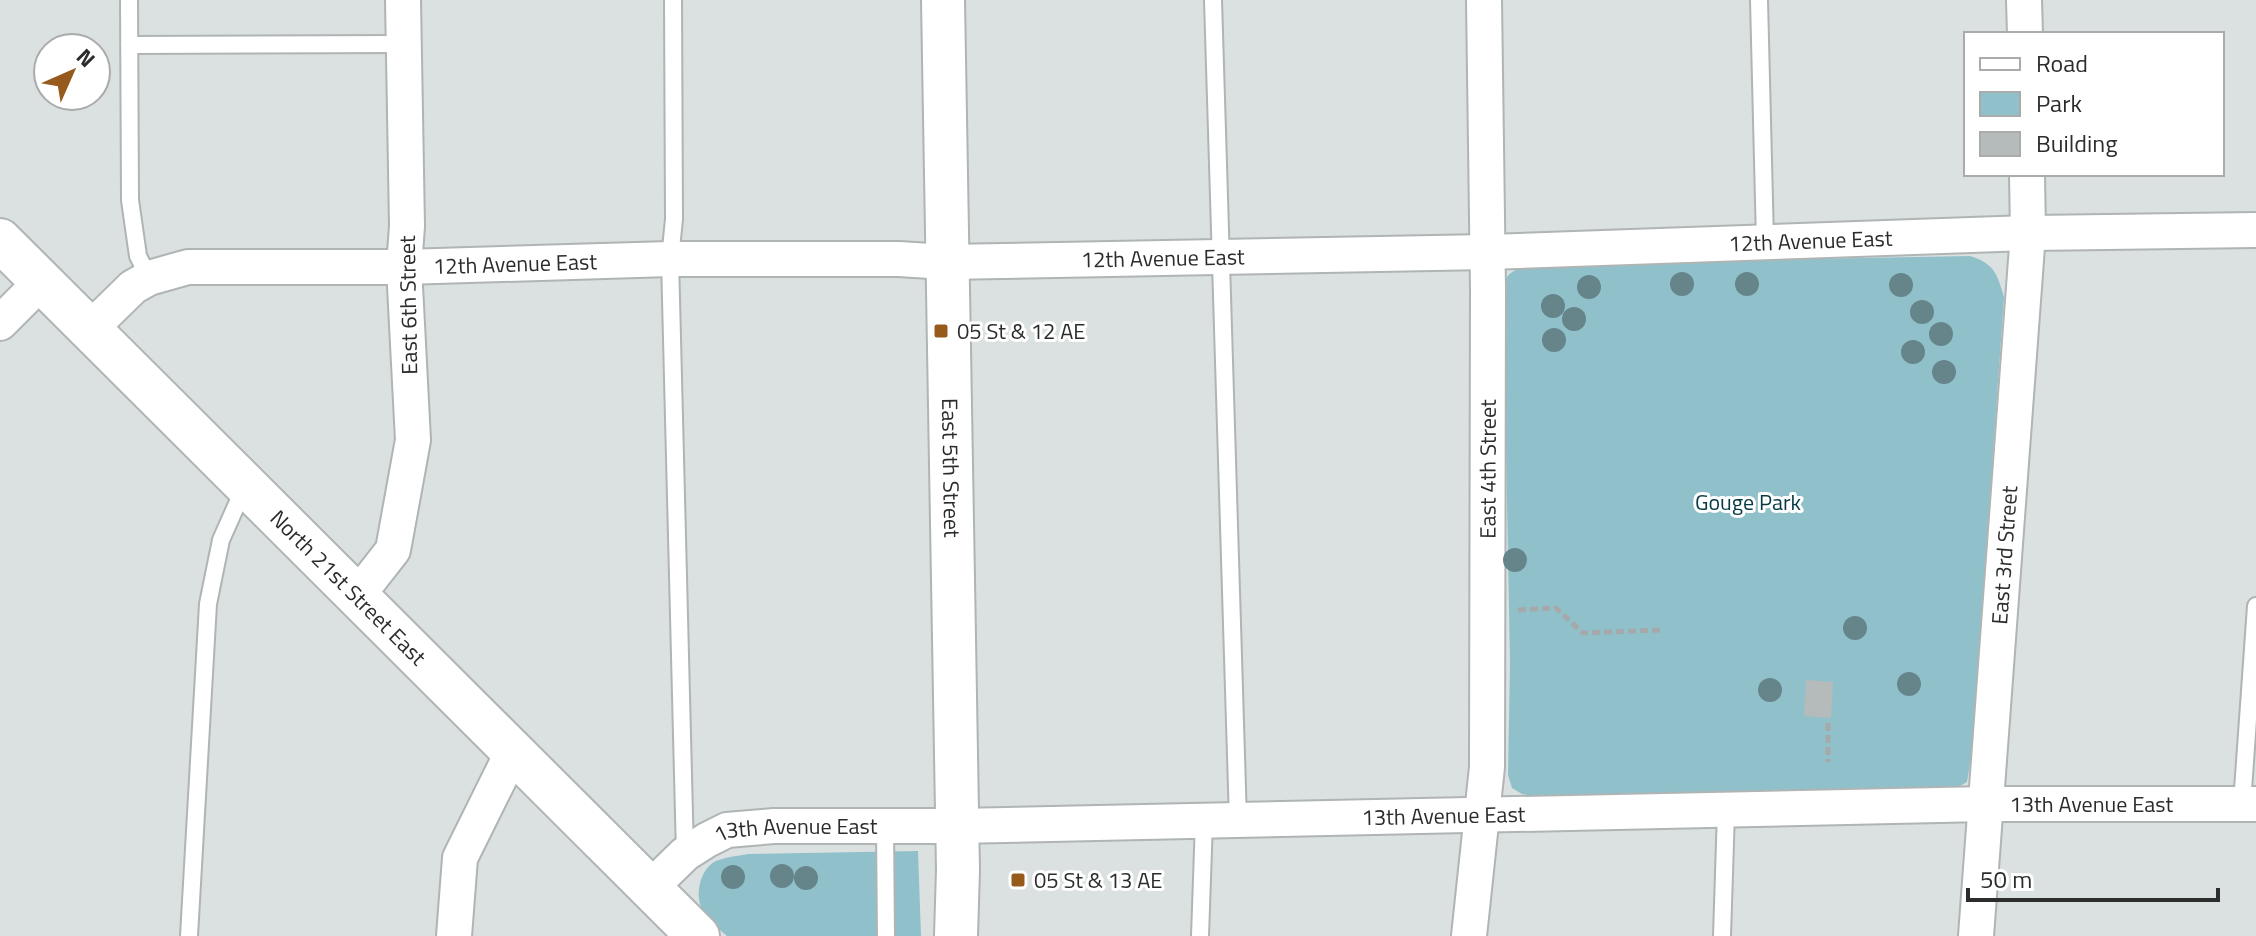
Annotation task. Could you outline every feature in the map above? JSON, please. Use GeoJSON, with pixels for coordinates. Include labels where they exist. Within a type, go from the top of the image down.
{"type":"FeatureCollection","features":[{"type":"Feature","properties":{"kind":"street","name":"East 6th Street"},"geometry":{"type":"LineString","coordinates":[[357,596],[393,550],[413,440],[404,267],[407,226],[403,0]]}},
{"type":"Feature","properties":{"kind":"street","name":"East 5th Street"},"geometry":{"type":"LineString","coordinates":[[943,0],[957,826],[956,936]]}},
{"type":"Feature","properties":{"kind":"street","name":"East 4th Street"},"geometry":{"type":"LineString","coordinates":[[1469,936],[1487,767],[1488,252],[1484,0]]}},
{"type":"Feature","properties":{"kind":"street"},"geometry":{"type":"LineString","coordinates":[[2024,0],[2025,32]]}},
{"type":"Feature","properties":{"kind":"street","name":"East 3rd Street"},"geometry":{"type":"LineString","coordinates":[[1976,936],[2028,233],[2027,176]]}},
{"type":"Feature","properties":{"kind":"street","name":"12th Avenue East"},"geometry":{"type":"LineString","coordinates":[[90,329],[133,287],[149,278],[188,267],[404,267],[670,259],[899,259],[946,262],[1488,252],[2028,233],[2256,230]]}},
{"type":"Feature","properties":{"kind":"street","name":"North 21st Street East"},"geometry":{"type":"LineString","coordinates":[[0,240],[698,936]]}},
{"type":"Feature","properties":{"kind":"street"},"geometry":{"type":"LineString","coordinates":[[0,323],[42,281]]}},
{"type":"Feature","properties":{"kind":"street"},"geometry":{"type":"LineString","coordinates":[[454,936],[460,858],[513,751]]}},
{"type":"Feature","properties":{"kind":"street","name":"13th Avenue East"},"geometry":{"type":"LineString","coordinates":[[650,888],[685,854],[727,830],[750,827],[1238,821],[1986,804],[2249,804]]}},
{"type":"Feature","properties":{"kind":"lane"},"geometry":{"type":"LineString","coordinates":[[129,0],[130,200],[138,256],[149,278]]}},
{"type":"Feature","properties":{"kind":"lane"},"geometry":{"type":"LineString","coordinates":[[673,0],[674,219],[670,259],[685,854]]}},
{"type":"Feature","properties":{"kind":"lane"},"geometry":{"type":"LineString","coordinates":[[1213,0],[1238,821]]}},
{"type":"Feature","properties":{"kind":"lane"},"geometry":{"type":"LineString","coordinates":[[1759,0],[1765,241]]}},
{"type":"Feature","properties":{"kind":"lane"},"geometry":{"type":"LineString","coordinates":[[129,45],[404,44]]}},
{"type":"Feature","properties":{"kind":"lane"},"geometry":{"type":"LineString","coordinates":[[189,936],[208,604],[221,540],[246,485]]}},
{"type":"Feature","properties":{"kind":"lane"},"geometry":{"type":"LineString","coordinates":[[2249,804],[2256,606]]}},
{"type":"Feature","properties":{"kind":"lane"},"geometry":{"type":"LineString","coordinates":[[1722,936],[1726,811]]}},
{"type":"Feature","properties":{"kind":"lane"},"geometry":{"type":"LineString","coordinates":[[1200,936],[1204,821]]}},
{"type":"Feature","properties":{"kind":"lane"},"geometry":{"type":"LineString","coordinates":[[885,826],[886,936]]}},
{"type":"Feature","properties":{"kind":"path"},"geometry":{"type":"LineString","coordinates":[[1489,612],[1556,608],[1583,633],[1660,630]]}},
{"type":"Feature","properties":{"kind":"path"},"geometry":{"type":"LineString","coordinates":[[1828,723],[1828,762]]}},
{"type":"Feature","properties":{"kind":"green space","name":"Gouge Park"},"geometry":{"type":"Polygon","coordinates":[[[1970,256],[1990,266],[2004,297],[1972,751],[1967,782],[1960,786],[1931,789],[1533,796],[1512,788],[1508,775],[1510,663],[1503,284],[1509,275],[1518,269],[1540,264],[1970,256]]]}},
{"type":"Feature","properties":{"kind":"green space"},"geometry":{"type":"Polygon","coordinates":[[[918,851],[921,936],[727,936],[712,923],[699,901],[706,869],[716,861],[728,858],[748,854],[918,851]]]}},
{"type":"Feature","properties":{"kind":"building"},"geometry":{"type":"Polygon","coordinates":[[[1806,680],[1833,682],[1831,718],[1804,716],[1806,680]]]}},
{"type":"Feature","properties":{"kind":"place","name":"05 St & 12 AE"},"geometry":{"type":"Point","coordinates":[941,331]}},
{"type":"Feature","properties":{"kind":"place","name":"05 St & 13 AE"},"geometry":{"type":"Point","coordinates":[1018,880]}}]}
